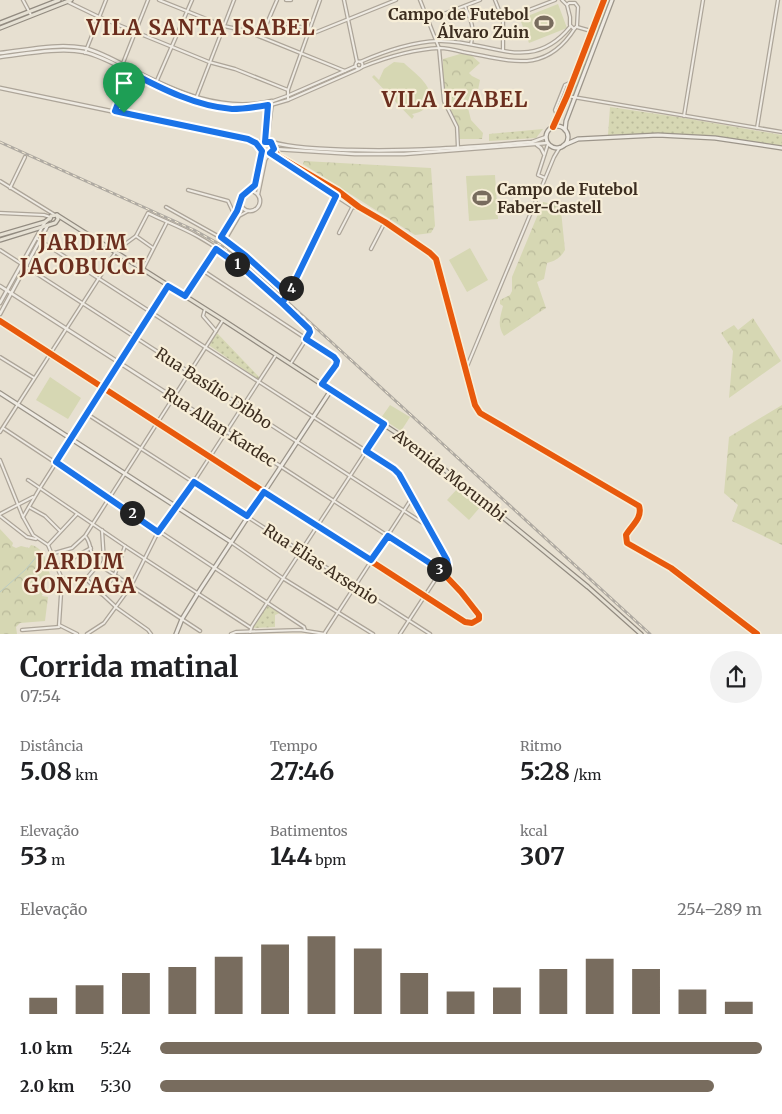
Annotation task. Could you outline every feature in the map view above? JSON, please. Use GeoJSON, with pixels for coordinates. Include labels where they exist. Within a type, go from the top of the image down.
{"type":"FeatureCollection","features":[{"type":"Feature","properties":{"kind":"main road"},"geometry":{"type":"LineString","coordinates":[[0,23],[59,0]]}},
{"type":"Feature","properties":{"kind":"main road"},"geometry":{"type":"LineString","coordinates":[[0,28],[68,0]]}},
{"type":"Feature","properties":{"kind":"main road"},"geometry":{"type":"LineString","coordinates":[[604,0],[567,96],[558,117],[548,131],[546,137],[548,144],[554,148],[578,139],[658,135],[736,140],[782,148]]}},
{"type":"Feature","properties":{"kind":"main road"},"geometry":{"type":"LineString","coordinates":[[562,146],[567,139],[566,121],[612,0]]}},
{"type":"Feature","properties":{"kind":"main road"},"geometry":{"type":"LineString","coordinates":[[592,31],[600,34]]}},
{"type":"Feature","properties":{"kind":"main road"},"geometry":{"type":"LineString","coordinates":[[587,45],[594,47]]}},
{"type":"Feature","properties":{"kind":"main road"},"geometry":{"type":"LineString","coordinates":[[552,127],[559,126],[578,139]]}},
{"type":"Feature","properties":{"kind":"main road"},"geometry":{"type":"LineString","coordinates":[[0,240],[46,224],[50,217],[56,215],[58,219],[56,223]]}},
{"type":"Feature","properties":{"kind":"main road","name":"Avenida Morumbi"},"geometry":{"type":"LineString","coordinates":[[56,215],[223,320],[415,446],[588,587],[641,634]]}},
{"type":"Feature","properties":{"kind":"main road"},"geometry":{"type":"LineString","coordinates":[[50,217],[51,222],[56,223]]}},
{"type":"Feature","properties":{"kind":"main road","name":"Avenida Morumbi"},"geometry":{"type":"LineString","coordinates":[[56,223],[60,221],[68,223]]}},
{"type":"Feature","properties":{"kind":"main road"},"geometry":{"type":"LineString","coordinates":[[0,235],[56,223]]}},
{"type":"Feature","properties":{"kind":"main road"},"geometry":{"type":"LineString","coordinates":[[178,634],[182,619],[198,593],[331,390]]}},
{"type":"Feature","properties":{"kind":"main road"},"geometry":{"type":"LineString","coordinates":[[0,393],[231,542]]}},
{"type":"Feature","properties":{"kind":"street"},"geometry":{"type":"LineString","coordinates":[[23,0],[31,16]]}},
{"type":"Feature","properties":{"kind":"street"},"geometry":{"type":"LineString","coordinates":[[68,0],[72,5],[172,47],[288,90]]}},
{"type":"Feature","properties":{"kind":"street"},"geometry":{"type":"LineString","coordinates":[[84,52],[106,0]]}},
{"type":"Feature","properties":{"kind":"street"},"geometry":{"type":"LineString","coordinates":[[122,66],[148,0]]}},
{"type":"Feature","properties":{"kind":"street"},"geometry":{"type":"LineString","coordinates":[[159,0],[224,26],[246,31],[346,71]]}},
{"type":"Feature","properties":{"kind":"street"},"geometry":{"type":"LineString","coordinates":[[156,84],[192,0]]}},
{"type":"Feature","properties":{"kind":"street"},"geometry":{"type":"LineString","coordinates":[[195,99],[234,0]]}},
{"type":"Feature","properties":{"kind":"street"},"geometry":{"type":"LineString","coordinates":[[261,37],[277,0]]}},
{"type":"Feature","properties":{"kind":"street"},"geometry":{"type":"LineString","coordinates":[[286,0],[291,0]]}},
{"type":"Feature","properties":{"kind":"street"},"geometry":{"type":"LineString","coordinates":[[288,100],[288,90],[320,0]]}},
{"type":"Feature","properties":{"kind":"street"},"geometry":{"type":"LineString","coordinates":[[344,0],[359,62],[363,65],[362,67]]}},
{"type":"Feature","properties":{"kind":"street"},"geometry":{"type":"LineString","coordinates":[[309,35],[396,0]]}},
{"type":"Feature","properties":{"kind":"street"},"geometry":{"type":"LineString","coordinates":[[420,0],[439,48],[444,101],[457,127],[458,148]]}},
{"type":"Feature","properties":{"kind":"street"},"geometry":{"type":"LineString","coordinates":[[428,20],[480,0]]}},
{"type":"Feature","properties":{"kind":"street"},"geometry":{"type":"LineString","coordinates":[[495,0],[503,20],[503,50]]}},
{"type":"Feature","properties":{"kind":"street"},"geometry":{"type":"LineString","coordinates":[[503,20],[555,0]]}},
{"type":"Feature","properties":{"kind":"street"},"geometry":{"type":"LineString","coordinates":[[562,0],[564,4],[575,3],[578,7]]}},
{"type":"Feature","properties":{"kind":"street"},"geometry":{"type":"LineString","coordinates":[[0,53],[64,46],[86,49],[156,84],[195,99],[232,109],[288,100],[362,67],[397,55],[439,48],[514,60],[531,61],[545,57],[559,49],[576,28],[579,0]]}},
{"type":"Feature","properties":{"kind":"street"},"geometry":{"type":"LineString","coordinates":[[684,116],[703,0]]}},
{"type":"Feature","properties":{"kind":"street"},"geometry":{"type":"LineString","coordinates":[[757,128],[778,0]]}},
{"type":"Feature","properties":{"kind":"street"},"geometry":{"type":"LineString","coordinates":[[269,103],[346,71],[356,66],[359,62],[391,49],[437,41],[471,44],[526,54],[540,50],[561,37],[570,27],[569,3]]}},
{"type":"Feature","properties":{"kind":"street"},"geometry":{"type":"LineString","coordinates":[[465,6],[473,26],[474,33],[471,44]]}},
{"type":"Feature","properties":{"kind":"street"},"geometry":{"type":"LineString","coordinates":[[287,24],[310,29]]}},
{"type":"Feature","properties":{"kind":"street"},"geometry":{"type":"LineString","coordinates":[[570,27],[589,32],[592,31]]}},
{"type":"Feature","properties":{"kind":"street"},"geometry":{"type":"LineString","coordinates":[[0,57],[64,51],[84,52],[122,66]]}},
{"type":"Feature","properties":{"kind":"street"},"geometry":{"type":"LineString","coordinates":[[115,111],[130,71]]}},
{"type":"Feature","properties":{"kind":"street"},"geometry":{"type":"LineString","coordinates":[[558,117],[555,110],[566,84],[572,82]]}},
{"type":"Feature","properties":{"kind":"street"},"geometry":{"type":"LineString","coordinates":[[0,88],[248,139],[296,147],[379,151],[458,148],[532,142],[546,137]]}},
{"type":"Feature","properties":{"kind":"street"},"geometry":{"type":"LineString","coordinates":[[567,96],[782,132]]}},
{"type":"Feature","properties":{"kind":"street"},"geometry":{"type":"LineString","coordinates":[[221,237],[235,216],[242,196],[255,185],[262,150],[267,142],[269,103]]}},
{"type":"Feature","properties":{"kind":"street"},"geometry":{"type":"LineString","coordinates":[[248,139],[256,143],[265,153],[269,153],[353,207],[359,207]]}},
{"type":"Feature","properties":{"kind":"street"},"geometry":{"type":"LineString","coordinates":[[267,142],[278,156],[355,202],[359,207],[385,222],[436,259],[475,405],[480,412],[639,506],[641,511],[639,517],[626,535],[627,544],[671,568],[757,634]]}},
{"type":"Feature","properties":{"kind":"street"},"geometry":{"type":"LineString","coordinates":[[536,144],[544,154]]}},
{"type":"Feature","properties":{"kind":"street"},"geometry":{"type":"LineString","coordinates":[[224,240],[239,216],[257,208],[260,202],[258,196],[265,160],[269,153],[274,150],[355,154],[404,154],[548,144],[538,175],[545,178]]}},
{"type":"Feature","properties":{"kind":"street"},"geometry":{"type":"LineString","coordinates":[[466,369],[554,157],[562,146]]}},
{"type":"Feature","properties":{"kind":"street"},"geometry":{"type":"LineString","coordinates":[[10,188],[25,157]]}},
{"type":"Feature","properties":{"kind":"street","name":"Avenida Morumbi"},"geometry":{"type":"LineString","coordinates":[[0,181],[56,215]]}},
{"type":"Feature","properties":{"kind":"street"},"geometry":{"type":"LineString","coordinates":[[188,190],[228,201],[235,216]]}},
{"type":"Feature","properties":{"kind":"street"},"geometry":{"type":"LineString","coordinates":[[282,303],[338,191]]}},
{"type":"Feature","properties":{"kind":"street"},"geometry":{"type":"LineString","coordinates":[[247,192],[253,192],[258,196]]}},
{"type":"Feature","properties":{"kind":"street"},"geometry":{"type":"LineString","coordinates":[[240,202],[242,208],[248,211]]}},
{"type":"Feature","properties":{"kind":"street"},"geometry":{"type":"LineString","coordinates":[[339,233],[355,202]]}},
{"type":"Feature","properties":{"kind":"street"},"geometry":{"type":"LineString","coordinates":[[166,207],[221,237],[288,294]]}},
{"type":"Feature","properties":{"kind":"street"},"geometry":{"type":"LineString","coordinates":[[0,213],[44,215],[50,217]]}},
{"type":"Feature","properties":{"kind":"street"},"geometry":{"type":"LineString","coordinates":[[0,432],[82,303],[116,253],[136,236],[148,213],[197,236],[244,269],[310,330],[290,364]]}},
{"type":"Feature","properties":{"kind":"street"},"geometry":{"type":"LineString","coordinates":[[142,270],[167,222]]}},
{"type":"Feature","properties":{"kind":"street"},"geometry":{"type":"LineString","coordinates":[[372,249],[385,222]]}},
{"type":"Feature","properties":{"kind":"street"},"geometry":{"type":"LineString","coordinates":[[0,303],[36,238],[46,224]]}},
{"type":"Feature","properties":{"kind":"street"},"geometry":{"type":"LineString","coordinates":[[0,314],[40,241],[46,224]]}},
{"type":"Feature","properties":{"kind":"street"},"geometry":{"type":"LineString","coordinates":[[136,236],[154,248]]}},
{"type":"Feature","properties":{"kind":"street"},"geometry":{"type":"LineString","coordinates":[[36,238],[396,470],[447,560],[448,565],[424,595],[400,634]]}},
{"type":"Feature","properties":{"kind":"street"},"geometry":{"type":"LineString","coordinates":[[185,296],[216,249]]}},
{"type":"Feature","properties":{"kind":"street","name":"Rua Basílio Dibbo"},"geometry":{"type":"LineString","coordinates":[[0,250],[428,526]]}},
{"type":"Feature","properties":{"kind":"street"},"geometry":{"type":"LineString","coordinates":[[202,270],[334,357],[337,361],[336,365],[322,384]]}},
{"type":"Feature","properties":{"kind":"street","name":"Rua Allan Kardec"},"geometry":{"type":"LineString","coordinates":[[0,286],[443,572]]}},
{"type":"Feature","properties":{"kind":"street"},"geometry":{"type":"LineString","coordinates":[[23,517],[168,286]]}},
{"type":"Feature","properties":{"kind":"street"},"geometry":{"type":"LineString","coordinates":[[205,309],[203,316],[216,331]]}},
{"type":"Feature","properties":{"kind":"street"},"geometry":{"type":"LineString","coordinates":[[51,554],[70,549],[85,536],[223,320]]}},
{"type":"Feature","properties":{"kind":"street"},"geometry":{"type":"LineString","coordinates":[[0,321],[465,622],[472,623],[479,619],[479,615],[443,572]]}},
{"type":"Feature","properties":{"kind":"street"},"geometry":{"type":"LineString","coordinates":[[87,634],[100,626],[131,586],[158,532],[194,482],[276,355]]}},
{"type":"Feature","properties":{"kind":"street"},"geometry":{"type":"LineString","coordinates":[[0,357],[34,378]]}},
{"type":"Feature","properties":{"kind":"street","name":"Rua Elias Arsenio"},"geometry":{"type":"LineString","coordinates":[[87,414],[430,634]]}},
{"type":"Feature","properties":{"kind":"street"},"geometry":{"type":"LineString","coordinates":[[250,632],[384,424]]}},
{"type":"Feature","properties":{"kind":"street"},"geometry":{"type":"LineString","coordinates":[[3,428],[158,532],[304,626],[305,630]]}},
{"type":"Feature","properties":{"kind":"street"},"geometry":{"type":"LineString","coordinates":[[0,460],[23,517],[32,533],[48,545],[62,579],[58,622],[60,627]]}},
{"type":"Feature","properties":{"kind":"street"},"geometry":{"type":"LineString","coordinates":[[28,480],[251,628]]}},
{"type":"Feature","properties":{"kind":"street"},"geometry":{"type":"LineString","coordinates":[[35,496],[0,515],[28,537],[38,539]]}},
{"type":"Feature","properties":{"kind":"street"},"geometry":{"type":"LineString","coordinates":[[231,634],[305,630],[323,634],[412,498]]}},
{"type":"Feature","properties":{"kind":"street"},"geometry":{"type":"LineString","coordinates":[[29,508],[45,516],[60,532]]}},
{"type":"Feature","properties":{"kind":"street"},"geometry":{"type":"LineString","coordinates":[[48,545],[78,513]]}},
{"type":"Feature","properties":{"kind":"street"},"geometry":{"type":"LineString","coordinates":[[101,566],[104,561],[102,530]]}},
{"type":"Feature","properties":{"kind":"street"},"geometry":{"type":"LineString","coordinates":[[85,536],[89,541],[93,560],[97,566]]}},
{"type":"Feature","properties":{"kind":"street"},"geometry":{"type":"LineString","coordinates":[[231,542],[373,634]]}},
{"type":"Feature","properties":{"kind":"street"},"geometry":{"type":"LineString","coordinates":[[101,594],[114,575],[125,546]]}},
{"type":"Feature","properties":{"kind":"street"},"geometry":{"type":"LineString","coordinates":[[57,567],[91,548]]}},
{"type":"Feature","properties":{"kind":"street"},"geometry":{"type":"LineString","coordinates":[[86,579],[97,566],[101,566],[200,631]]}},
{"type":"Feature","properties":{"kind":"street"},"geometry":{"type":"LineString","coordinates":[[439,569],[439,574]]}},
{"type":"Feature","properties":{"kind":"street"},"geometry":{"type":"LineString","coordinates":[[62,579],[86,579],[101,594],[150,634]]}},
{"type":"Feature","properties":{"kind":"street"},"geometry":{"type":"LineString","coordinates":[[22,630],[60,627],[76,634]]}},
{"type":"Feature","properties":{"kind":"green space"},"geometry":{"type":"Polygon","coordinates":[[[607,0],[611,0],[574,96],[570,96],[607,0]]]}},
{"type":"Feature","properties":{"kind":"green space","name":"Campo de Futebol Álvaro Zuin"},"geometry":{"type":"Polygon","coordinates":[[[558,4],[567,28],[529,43],[520,19],[558,4]]]}},
{"type":"Feature","properties":{"kind":"green space"},"geometry":{"type":"Polygon","coordinates":[[[460,54],[471,55],[480,63],[469,73],[480,80],[478,90],[472,95],[467,104],[471,120],[483,133],[482,139],[457,139],[454,121],[442,107],[443,59],[460,54]]]}},
{"type":"Feature","properties":{"kind":"green space"},"geometry":{"type":"Polygon","coordinates":[[[394,62],[404,63],[423,81],[429,92],[430,98],[427,106],[422,111],[412,114],[414,116],[412,119],[372,77],[374,75],[379,80],[384,69],[394,62]]]}},
{"type":"Feature","properties":{"kind":"green space"},"geometry":{"type":"Polygon","coordinates":[[[394,65],[402,65],[427,90],[425,103],[417,110],[408,110],[382,84],[385,72],[394,65]]]}},
{"type":"Feature","properties":{"kind":"green space"},"geometry":{"type":"Polygon","coordinates":[[[610,107],[782,135],[782,146],[696,136],[608,135],[610,107]]]}},
{"type":"Feature","properties":{"kind":"green space"},"geometry":{"type":"Polygon","coordinates":[[[543,129],[536,138],[489,141],[489,134],[543,129]]]}},
{"type":"Feature","properties":{"kind":"green space"},"geometry":{"type":"Polygon","coordinates":[[[304,161],[431,168],[435,226],[431,233],[415,235],[303,164],[304,161]]]}},
{"type":"Feature","properties":{"kind":"green space","name":"Campo de Futebol Faber-Castell"},"geometry":{"type":"Polygon","coordinates":[[[495,175],[498,219],[469,221],[466,176],[495,175]]]}},
{"type":"Feature","properties":{"kind":"green space"},"geometry":{"type":"Polygon","coordinates":[[[560,201],[565,250],[558,258],[547,263],[544,279],[537,282],[546,308],[504,336],[500,325],[503,306],[500,304],[500,300],[510,295],[512,291],[512,277],[543,202],[552,204],[560,201]]]}},
{"type":"Feature","properties":{"kind":"green space"},"geometry":{"type":"Polygon","coordinates":[[[470,248],[488,280],[467,292],[449,260],[470,248]]]}},
{"type":"Feature","properties":{"kind":"green space"},"geometry":{"type":"Polygon","coordinates":[[[753,318],[781,361],[729,398],[733,351],[721,333],[734,325],[738,330],[753,318]]]}},
{"type":"Feature","properties":{"kind":"green space"},"geometry":{"type":"Polygon","coordinates":[[[217,333],[260,378],[258,379],[210,346],[209,344],[217,333]]]}},
{"type":"Feature","properties":{"kind":"green space"},"geometry":{"type":"Polygon","coordinates":[[[50,377],[81,398],[68,419],[36,400],[50,377]]]}},
{"type":"Feature","properties":{"kind":"green space"},"geometry":{"type":"Polygon","coordinates":[[[390,405],[410,417],[401,431],[381,418],[390,405]]]}},
{"type":"Feature","properties":{"kind":"green space"},"geometry":{"type":"Polygon","coordinates":[[[782,405],[782,545],[732,521],[738,505],[724,493],[729,437],[782,405]]]}},
{"type":"Feature","properties":{"kind":"green space"},"geometry":{"type":"Polygon","coordinates":[[[459,487],[481,506],[469,520],[447,500],[459,487]]]}},
{"type":"Feature","properties":{"kind":"green space"},"geometry":{"type":"Polygon","coordinates":[[[0,529],[13,543],[12,546],[16,548],[21,546],[29,548],[31,545],[40,550],[45,558],[51,578],[47,581],[42,596],[48,597],[45,621],[20,623],[16,627],[17,634],[0,634],[0,529]]]}},
{"type":"Feature","properties":{"kind":"green space"},"geometry":{"type":"Polygon","coordinates":[[[267,605],[280,613],[275,615],[275,627],[252,628],[267,605]]]}},
{"type":"Feature","properties":{"kind":"waterway"},"geometry":{"type":"LineString","coordinates":[[0,592],[25,570],[40,553]]}},
{"type":"Feature","properties":{"kind":"railway"},"geometry":{"type":"LineString","coordinates":[[0,142],[194,230],[221,245],[279,294],[650,634]]}},
{"type":"Feature","properties":{"kind":"cycle path"},"geometry":{"type":"LineString","coordinates":[[553,127],[604,0]]}},
{"type":"Feature","properties":{"kind":"cycle path"},"geometry":{"type":"LineString","coordinates":[[274,150],[278,156],[338,191],[359,207],[385,222],[430,253],[436,259],[475,405],[480,413],[639,506],[638,518],[626,535],[627,543],[671,568],[757,634]]}},
{"type":"Feature","properties":{"kind":"cycle path"},"geometry":{"type":"LineString","coordinates":[[0,321],[465,622],[472,623],[479,619],[479,615],[443,573],[443,570],[438,570],[439,574],[443,573]]}},
{"type":"Feature","properties":{"kind":"place","name":"Campo de Futebol Álvaro Zuin"},"geometry":{"type":"Point","coordinates":[544,23]}},
{"type":"Feature","properties":{"kind":"place","name":"Campo de Futebol Faber-Castell"},"geometry":{"type":"Point","coordinates":[482,198]}},
{"type":"Feature","properties":{"kind":"district","name":"VILA SANTA ISABEL"},"geometry":{"type":"Point","coordinates":[201,27]}},
{"type":"Feature","properties":{"kind":"district","name":"VILA IZABEL"},"geometry":{"type":"Point","coordinates":[455,99]}},
{"type":"Feature","properties":{"kind":"district","name":"JARDIM JACOBUCCI"},"geometry":{"type":"Point","coordinates":[83,254]}},
{"type":"Feature","properties":{"kind":"district","name":"JARDIM GONZAGA"},"geometry":{"type":"Point","coordinates":[80,573]}},
{"type":"Feature","properties":{"kind":"route"},"geometry":{"type":"LineString","coordinates":[[124,113],[115,111],[130,72],[180,96],[218,107],[241,109],[268,105],[264,136],[265,142],[271,142],[273,146],[274,149],[270,153],[336,196],[290,291],[288,294],[284,299],[282,303],[309,329],[310,332],[306,339],[334,357],[337,361],[322,384],[384,424],[366,451],[396,470],[399,474],[447,560],[447,568],[442,574],[438,573],[439,569],[388,536],[371,560],[264,492],[247,516],[194,482],[158,532],[56,462],[168,286],[185,296],[216,249],[244,269],[282,303],[288,294],[246,256],[221,237],[237,211],[240,198],[255,185],[262,149],[248,139],[124,113]]}}]}
